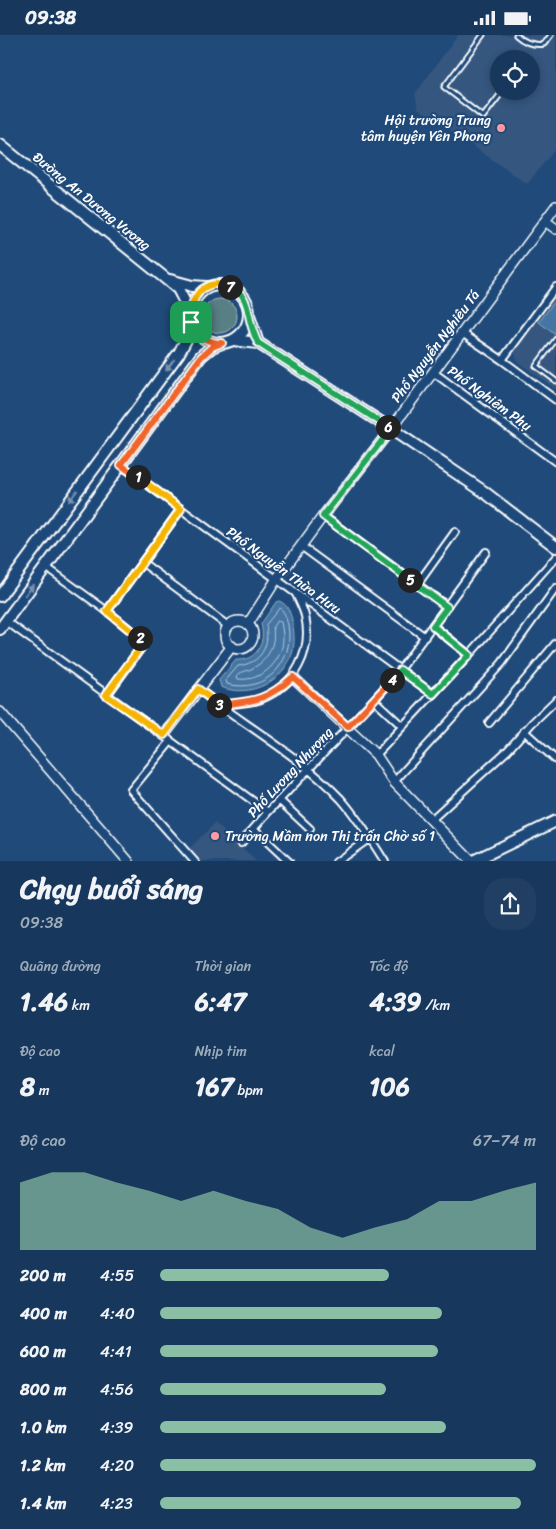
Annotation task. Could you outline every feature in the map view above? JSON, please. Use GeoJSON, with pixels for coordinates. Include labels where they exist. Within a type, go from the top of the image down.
{"type":"FeatureCollection","features":[{"type":"Feature","properties":{"kind":"main road","name":"Đường An Dương Vương"},"geometry":{"type":"LineString","coordinates":[[0,145],[178,289],[191,317]]}},
{"type":"Feature","properties":{"kind":"main road","name":"Đường An Dương Vương"},"geometry":{"type":"LineString","coordinates":[[166,279],[192,286],[206,287]]}},
{"type":"Feature","properties":{"kind":"main road"},"geometry":{"type":"LineString","coordinates":[[0,595],[179,353],[186,340],[192,302],[198,293],[206,287],[216,284],[236,289],[246,300],[258,343]]}},
{"type":"Feature","properties":{"kind":"main road"},"geometry":{"type":"LineString","coordinates":[[233,340],[245,329],[249,315]]}},
{"type":"Feature","properties":{"kind":"main road"},"geometry":{"type":"LineString","coordinates":[[191,317],[200,335],[206,340],[222,343]]}},
{"type":"Feature","properties":{"kind":"main road"},"geometry":{"type":"LineString","coordinates":[[3,625],[201,357],[212,347],[233,340],[258,343],[483,491],[556,547]]}},
{"type":"Feature","properties":{"kind":"main road"},"geometry":{"type":"LineString","coordinates":[[472,861],[556,821]]}},
{"type":"Feature","properties":{"kind":"street","name":"Phố Nguyễn Nghiêu Tá"},"geometry":{"type":"LineString","coordinates":[[248,624],[276,580],[323,516],[391,429],[556,206]]}},
{"type":"Feature","properties":{"kind":"street"},"geometry":{"type":"LineString","coordinates":[[545,221],[556,229]]}},
{"type":"Feature","properties":{"kind":"street"},"geometry":{"type":"LineString","coordinates":[[502,360],[556,287]]}},
{"type":"Feature","properties":{"kind":"street"},"geometry":{"type":"LineString","coordinates":[[462,333],[556,400]]}},
{"type":"Feature","properties":{"kind":"street","name":"Phố Nghiêm Phụ"},"geometry":{"type":"LineString","coordinates":[[433,372],[556,462]]}},
{"type":"Feature","properties":{"kind":"street","name":"Phố Nguyễn Thừa Hưu"},"geometry":{"type":"LineString","coordinates":[[121,465],[433,694]]}},
{"type":"Feature","properties":{"kind":"street"},"geometry":{"type":"LineString","coordinates":[[107,611],[181,509]]}},
{"type":"Feature","properties":{"kind":"street"},"geometry":{"type":"LineString","coordinates":[[323,516],[447,607]]}},
{"type":"Feature","properties":{"kind":"street"},"geometry":{"type":"LineString","coordinates":[[417,585],[455,531]]}},
{"type":"Feature","properties":{"kind":"street"},"geometry":{"type":"LineString","coordinates":[[301,546],[425,637]]}},
{"type":"Feature","properties":{"kind":"street","name":"Phố Lương Nhượng"},"geometry":{"type":"LineString","coordinates":[[241,843],[308,769],[374,701],[425,637],[486,552]]}},
{"type":"Feature","properties":{"kind":"street"},"geometry":{"type":"LineString","coordinates":[[376,755],[469,655],[556,557]]}},
{"type":"Feature","properties":{"kind":"street"},"geometry":{"type":"LineString","coordinates":[[142,563],[228,626]]}},
{"type":"Feature","properties":{"kind":"street"},"geometry":{"type":"LineString","coordinates":[[46,567],[107,611],[139,637],[142,643],[106,695]]}},
{"type":"Feature","properties":{"kind":"street"},"geometry":{"type":"LineString","coordinates":[[394,782],[502,663],[556,587]]}},
{"type":"Feature","properties":{"kind":"street"},"geometry":{"type":"LineString","coordinates":[[219,705],[261,699],[274,693],[293,677],[302,659],[307,632],[304,614],[295,594]]}},
{"type":"Feature","properties":{"kind":"street"},"geometry":{"type":"LineString","coordinates":[[238,621],[248,624],[253,631],[253,640],[244,648],[235,648],[225,637],[228,626],[238,621]]}},
{"type":"Feature","properties":{"kind":"street"},"geometry":{"type":"LineString","coordinates":[[3,625],[168,738],[268,812]]}},
{"type":"Feature","properties":{"kind":"street"},"geometry":{"type":"LineString","coordinates":[[433,626],[469,655]]}},
{"type":"Feature","properties":{"kind":"street"},"geometry":{"type":"LineString","coordinates":[[489,723],[556,643]]}},
{"type":"Feature","properties":{"kind":"street"},"geometry":{"type":"LineString","coordinates":[[195,861],[132,789],[168,738],[198,689],[232,646]]}},
{"type":"Feature","properties":{"kind":"street"},"geometry":{"type":"LineString","coordinates":[[293,677],[376,755],[394,782],[472,861]]}},
{"type":"Feature","properties":{"kind":"street"},"geometry":{"type":"LineString","coordinates":[[198,689],[308,769],[342,800],[385,861]]}},
{"type":"Feature","properties":{"kind":"street"},"geometry":{"type":"LineString","coordinates":[[431,820],[508,751],[524,731],[556,700]]}},
{"type":"Feature","properties":{"kind":"street"},"geometry":{"type":"LineString","coordinates":[[374,701],[402,726]]}},
{"type":"Feature","properties":{"kind":"street"},"geometry":{"type":"LineString","coordinates":[[0,712],[129,861]]}},
{"type":"Feature","properties":{"kind":"street"},"geometry":{"type":"LineString","coordinates":[[524,731],[556,760]]}},
{"type":"Feature","properties":{"kind":"street"},"geometry":{"type":"LineString","coordinates":[[279,800],[310,829]]}},
{"type":"Feature","properties":{"kind":"street"},"geometry":{"type":"LineString","coordinates":[[254,829],[289,861]]}},
{"type":"Feature","properties":{"kind":"street"},"geometry":{"type":"LineString","coordinates":[[336,861],[370,838]]}},
{"type":"Feature","properties":{"kind":"lane"},"geometry":{"type":"LineString","coordinates":[[483,35],[444,87],[483,117],[496,100]]}},
{"type":"Feature","properties":{"kind":"lane"},"geometry":{"type":"LineString","coordinates":[[516,35],[529,44],[537,45],[544,44],[551,35]]}},
{"type":"Feature","properties":{"kind":"lane"},"geometry":{"type":"LineString","coordinates":[[556,339],[536,366],[556,381]]}},
{"type":"Feature","properties":{"kind":"shaded area","name":"Hội trường Trung tâm huyện Yên Phong"},"geometry":{"type":"Polygon","coordinates":[[[458,35],[556,35],[556,148],[527,184],[418,108],[415,94],[458,35]]]}},
{"type":"Feature","properties":{"kind":"shaded area"},"geometry":{"type":"Polygon","coordinates":[[[556,296],[556,390],[518,362],[514,352],[556,296]]]}},
{"type":"Feature","properties":{"kind":"shaded area","name":"Trường Mầm non Thị trấn Chờ số 1"},"geometry":{"type":"Polygon","coordinates":[[[215,823],[256,861],[198,861],[188,850],[215,823]]]}},
{"type":"Feature","properties":{"kind":"green space"},"geometry":{"type":"Polygon","coordinates":[[[220,299],[232,304],[237,316],[232,328],[220,333],[208,328],[203,316],[208,304],[220,299]]]}},
{"type":"Feature","properties":{"kind":"water"},"geometry":{"type":"Polygon","coordinates":[[[556,299],[556,331],[554,334],[539,322],[556,299]]]}},
{"type":"Feature","properties":{"kind":"water"},"geometry":{"type":"Polygon","coordinates":[[[279,601],[288,608],[293,624],[294,647],[289,662],[274,679],[265,685],[243,691],[221,687],[219,680],[236,660],[243,660],[249,657],[258,649],[262,638],[261,624],[276,602],[279,601]]]}},
{"type":"Feature","properties":{"kind":"place","name":"Hội trường Trung tâm huyện Yên Phong"},"geometry":{"type":"Point","coordinates":[501,128]}},
{"type":"Feature","properties":{"kind":"place","name":"Trường Mầm non Thị trấn Chờ số 1"},"geometry":{"type":"Point","coordinates":[215,836]}},
{"type":"Feature","properties":{"kind":"route"},"geometry":{"type":"LineString","coordinates":[[216,284],[236,289],[243,295],[248,305],[251,323],[258,343],[391,429],[323,516],[447,607],[433,626],[469,655],[433,694],[400,670],[374,701],[348,727],[293,677],[274,693],[261,699],[219,705],[198,689],[164,735],[106,695],[142,643],[139,637],[107,611],[181,509],[121,465],[204,353],[222,343],[206,340],[191,322],[192,302],[198,293],[206,287],[216,284]]}}]}
